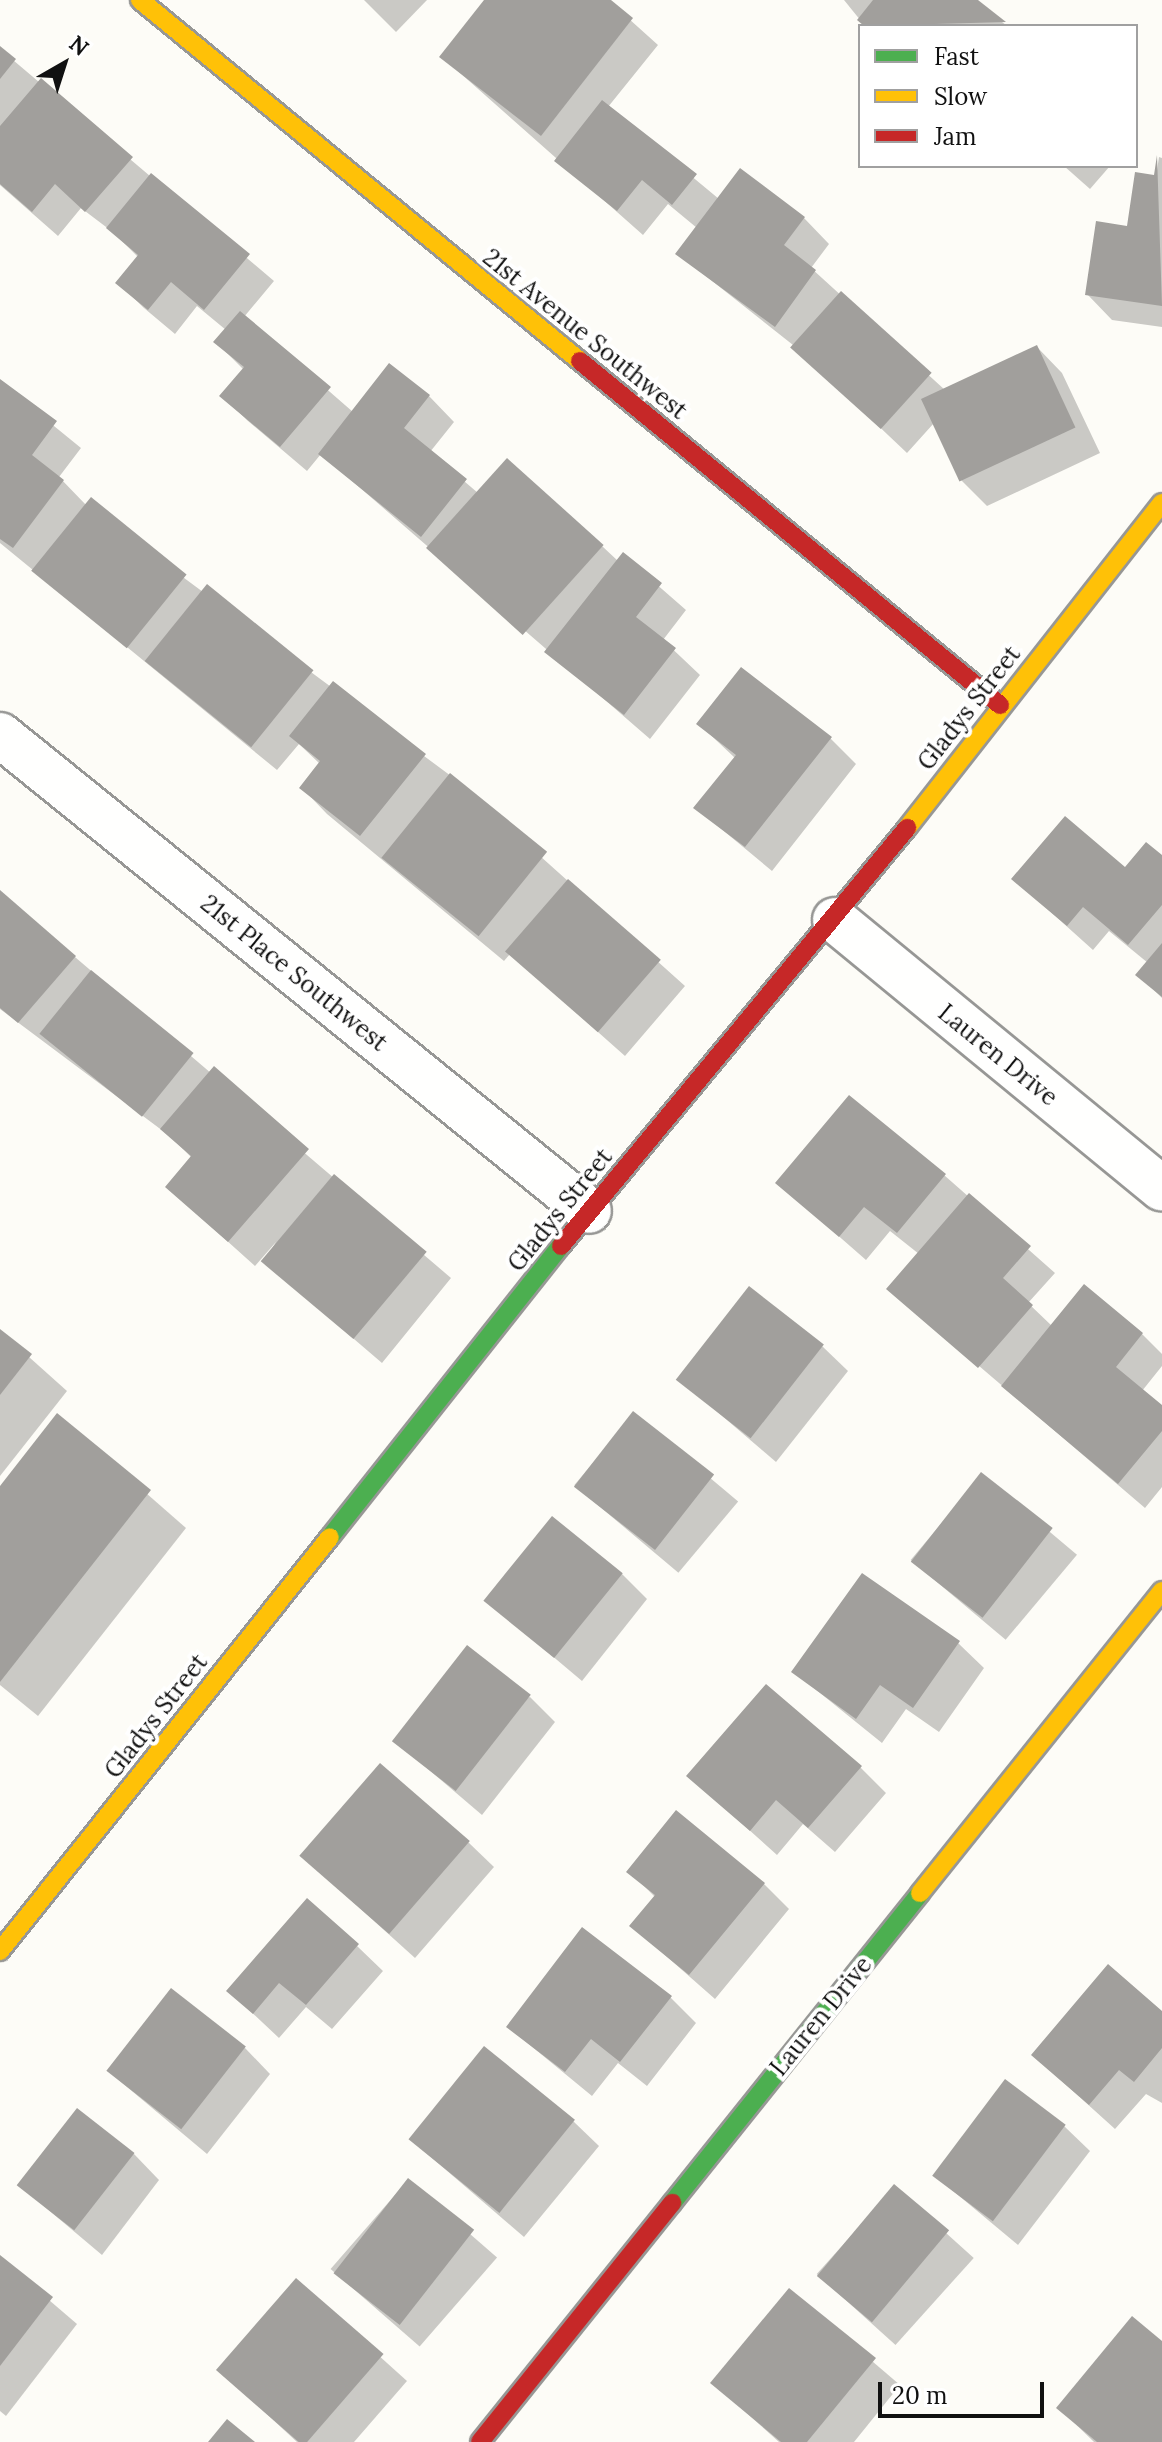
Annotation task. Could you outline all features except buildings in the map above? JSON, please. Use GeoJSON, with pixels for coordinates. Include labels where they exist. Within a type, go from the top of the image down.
{"type":"FeatureCollection","features":[{"type":"Feature","properties":{"kind":"street","name":"21st Avenue Southwest"},"geometry":{"type":"LineString","coordinates":[[140,0],[1000,705]]}},
{"type":"Feature","properties":{"kind":"street","name":"Gladys Street"},"geometry":{"type":"LineString","coordinates":[[0,1951],[589,1211],[835,920],[1000,705],[1162,503]]}},
{"type":"Feature","properties":{"kind":"street","name":"21st Place Southwest"},"geometry":{"type":"LineString","coordinates":[[0,735],[589,1211]]}},
{"type":"Feature","properties":{"kind":"street","name":"Lauren Drive"},"geometry":{"type":"LineString","coordinates":[[835,920],[1162,1189]]}},
{"type":"Feature","properties":{"kind":"street","name":"Lauren Drive"},"geometry":{"type":"LineString","coordinates":[[480,2442],[1162,1591]]}},
{"type":"Feature","properties":{"kind":"traffic: fast"},"geometry":{"type":"LineString","coordinates":[[330,1537],[561,1246]]}},
{"type":"Feature","properties":{"kind":"traffic: fast"},"geometry":{"type":"LineString","coordinates":[[672,2203],[920,1893]]}},
{"type":"Feature","properties":{"kind":"traffic: slow"},"geometry":{"type":"LineString","coordinates":[[140,0],[580,361]]}},
{"type":"Feature","properties":{"kind":"traffic: slow"},"geometry":{"type":"LineString","coordinates":[[907,828],[1162,503]]}},
{"type":"Feature","properties":{"kind":"traffic: slow"},"geometry":{"type":"LineString","coordinates":[[0,1951],[330,1537]]}},
{"type":"Feature","properties":{"kind":"traffic: slow"},"geometry":{"type":"LineString","coordinates":[[920,1893],[1162,1591]]}},
{"type":"Feature","properties":{"kind":"traffic: jam"},"geometry":{"type":"LineString","coordinates":[[580,361],[1000,705]]}},
{"type":"Feature","properties":{"kind":"traffic: jam"},"geometry":{"type":"LineString","coordinates":[[561,1246],[907,828]]}},
{"type":"Feature","properties":{"kind":"traffic: jam"},"geometry":{"type":"LineString","coordinates":[[480,2442],[672,2203]]}}]}
